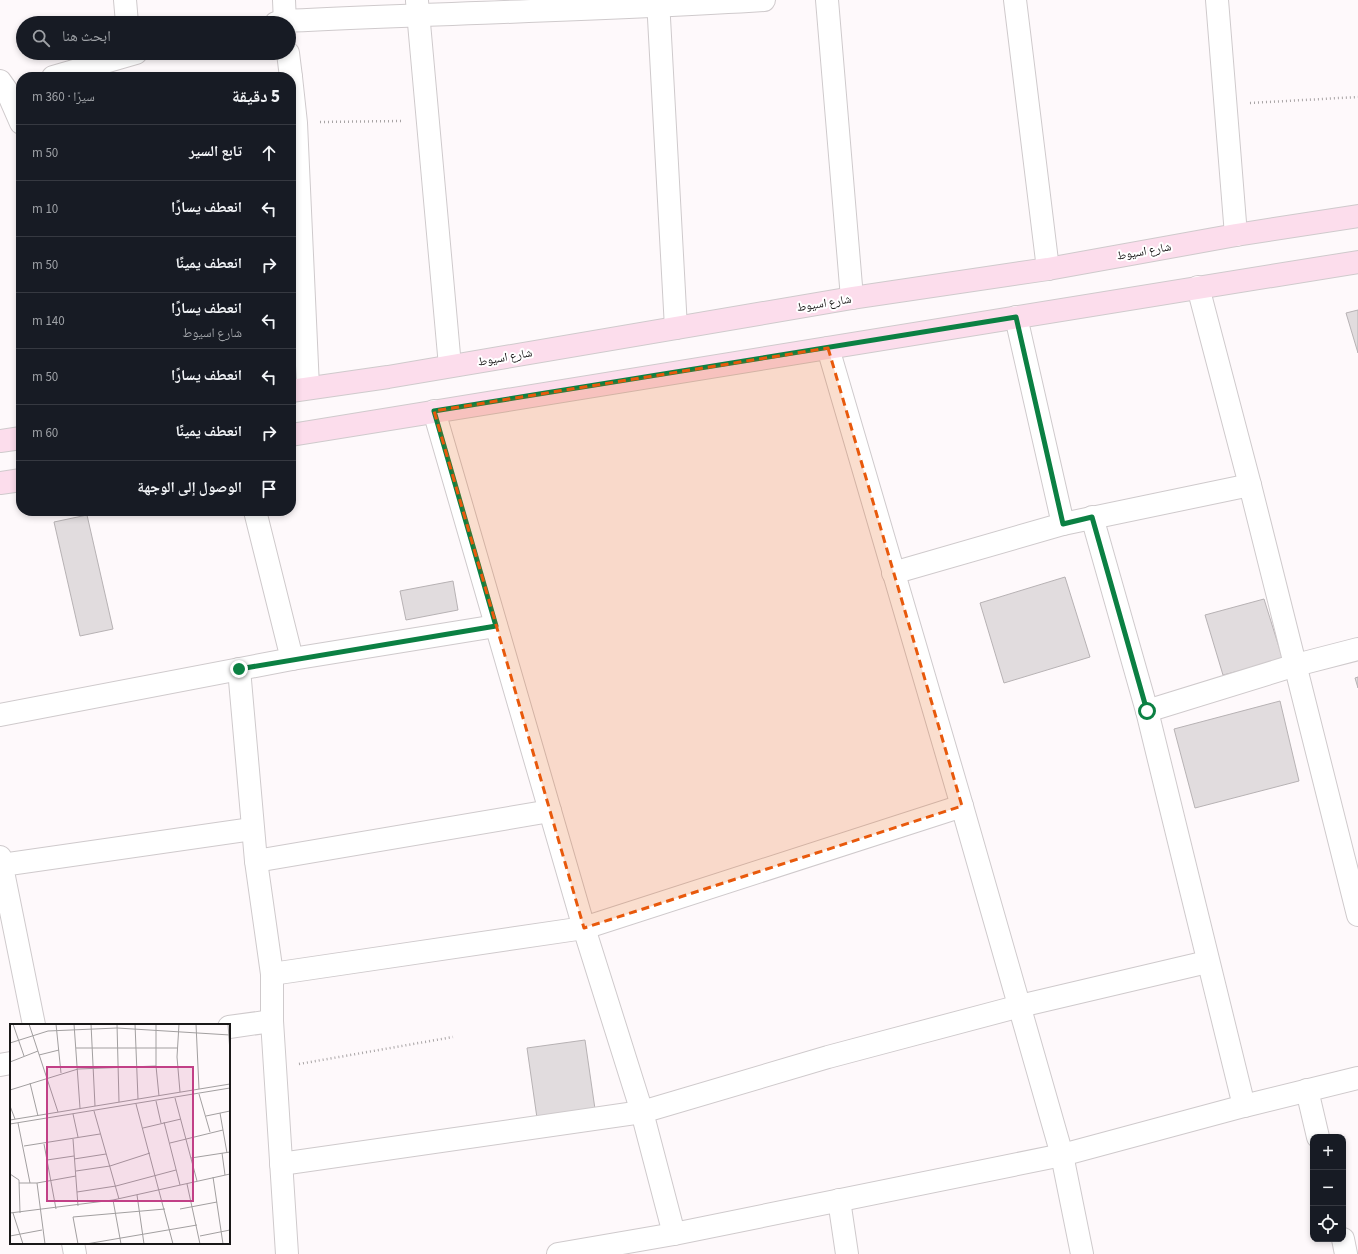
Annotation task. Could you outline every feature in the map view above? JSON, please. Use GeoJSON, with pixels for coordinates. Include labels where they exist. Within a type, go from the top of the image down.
{"type":"FeatureCollection","features":[{"type":"Feature","properties":{"kind":"street"},"geometry":{"type":"LineString","coordinates":[[126,0],[127,16]]}},
{"type":"Feature","properties":{"kind":"street"},"geometry":{"type":"LineString","coordinates":[[296,16],[417,7],[764,0]]}},
{"type":"Feature","properties":{"kind":"street"},"geometry":{"type":"LineString","coordinates":[[827,0],[852,298]]}},
{"type":"Feature","properties":{"kind":"street"},"geometry":{"type":"LineString","coordinates":[[1015,0],[1048,269]]}},
{"type":"Feature","properties":{"kind":"street"},"geometry":{"type":"LineString","coordinates":[[1217,0],[1236,235]]}},
{"type":"Feature","properties":{"kind":"street"},"geometry":{"type":"LineString","coordinates":[[658,3],[676,328]]}},
{"type":"Feature","properties":{"kind":"street"},"geometry":{"type":"LineString","coordinates":[[417,7],[426,121],[450,366]]}},
{"type":"Feature","properties":{"kind":"street"},"geometry":{"type":"LineString","coordinates":[[69,72],[109,60]]}},
{"type":"Feature","properties":{"kind":"street"},"geometry":{"type":"LineString","coordinates":[[289,60],[290,72]]}},
{"type":"Feature","properties":{"kind":"street"},"geometry":{"type":"LineString","coordinates":[[7,88],[16,110]]}},
{"type":"Feature","properties":{"kind":"street"},"geometry":{"type":"LineString","coordinates":[[296,122],[300,389]]}},
{"type":"Feature","properties":{"kind":"street","name":"شارع اسيوط"},"geometry":{"type":"LineString","coordinates":[[300,389],[388,377],[852,298],[1048,269],[1236,235],[1358,216]]}},
{"type":"Feature","properties":{"kind":"street"},"geometry":{"type":"LineString","coordinates":[[296,434],[1358,262]]}},
{"type":"Feature","properties":{"kind":"street"},"geometry":{"type":"LineString","coordinates":[[1198,287],[1296,665],[1350,848],[1358,915]]}},
{"type":"Feature","properties":{"kind":"street"},"geometry":{"type":"LineString","coordinates":[[1016,317],[1063,524]]}},
{"type":"Feature","properties":{"kind":"street"},"geometry":{"type":"LineString","coordinates":[[828,348],[1062,1155],[1082,1254]]}},
{"type":"Feature","properties":{"kind":"street"},"geometry":{"type":"LineString","coordinates":[[434,411],[584,928],[642,1112],[674,1234]]}},
{"type":"Feature","properties":{"kind":"street"},"geometry":{"type":"LineString","coordinates":[[0,441],[16,439]]}},
{"type":"Feature","properties":{"kind":"street"},"geometry":{"type":"LineString","coordinates":[[0,483],[16,481]]}},
{"type":"Feature","properties":{"kind":"street"},"geometry":{"type":"LineString","coordinates":[[893,573],[1063,524],[1250,485]]}},
{"type":"Feature","properties":{"kind":"street"},"geometry":{"type":"LineString","coordinates":[[256,516],[292,659]]}},
{"type":"Feature","properties":{"kind":"street"},"geometry":{"type":"LineString","coordinates":[[1092,517],[1147,711],[1207,962],[1244,1106]]}},
{"type":"Feature","properties":{"kind":"street"},"geometry":{"type":"LineString","coordinates":[[0,715],[292,659],[496,626]]}},
{"type":"Feature","properties":{"kind":"street"},"geometry":{"type":"LineString","coordinates":[[1147,711],[1296,665],[1358,649]]}},
{"type":"Feature","properties":{"kind":"street"},"geometry":{"type":"LineString","coordinates":[[239,669],[252,828],[272,974],[272,1021],[287,1254]]}},
{"type":"Feature","properties":{"kind":"street"},"geometry":{"type":"LineString","coordinates":[[272,974],[584,928],[962,806]]}},
{"type":"Feature","properties":{"kind":"street"},"geometry":{"type":"LineString","coordinates":[[256,861],[550,811]]}},
{"type":"Feature","properties":{"kind":"street"},"geometry":{"type":"LineString","coordinates":[[34,1024],[1,861],[252,828]]}},
{"type":"Feature","properties":{"kind":"street"},"geometry":{"type":"LineString","coordinates":[[281,1164],[642,1112],[828,1057],[1020,1006],[1207,962]]}},
{"type":"Feature","properties":{"kind":"street"},"geometry":{"type":"LineString","coordinates":[[230,1028],[272,1021]]}},
{"type":"Feature","properties":{"kind":"street"},"geometry":{"type":"LineString","coordinates":[[0,1065],[10,1063]]}},
{"type":"Feature","properties":{"kind":"street"},"geometry":{"type":"LineString","coordinates":[[558,1254],[612,1250],[674,1234],[1062,1155],[1244,1106],[1358,1078]]}},
{"type":"Feature","properties":{"kind":"street"},"geometry":{"type":"LineString","coordinates":[[1306,1090],[1317,1134]]}},
{"type":"Feature","properties":{"kind":"street"},"geometry":{"type":"LineString","coordinates":[[839,1200],[847,1254]]}},
{"type":"Feature","properties":{"kind":"street"},"geometry":{"type":"LineString","coordinates":[[1344,1242],[1346,1254]]}},
{"type":"Feature","properties":{"kind":"street"},"geometry":{"type":"LineString","coordinates":[[73,1244],[75,1254]]}},
{"type":"Feature","properties":{"kind":"path"},"geometry":{"type":"LineString","coordinates":[[1226,104],[1358,97]]}},
{"type":"Feature","properties":{"kind":"path"},"geometry":{"type":"LineString","coordinates":[[296,122],[426,121]]}},
{"type":"Feature","properties":{"kind":"path"},"geometry":{"type":"LineString","coordinates":[[275,1068],[452,1037]]}},
{"type":"Feature","properties":{"kind":"highlighted area"},"geometry":{"type":"Polygon","coordinates":[[[828,348],[962,806],[584,928],[434,411],[828,348]]]}},
{"type":"Feature","properties":{"kind":"building"},"geometry":{"type":"Polygon","coordinates":[[[1358,310],[1358,353],[1346,313],[1358,310]]]}},
{"type":"Feature","properties":{"kind":"building"},"geometry":{"type":"Polygon","coordinates":[[[87,516],[113,629],[80,636],[54,522],[87,516]]]}},
{"type":"Feature","properties":{"kind":"building"},"geometry":{"type":"Polygon","coordinates":[[[1065,577],[1090,657],[1004,683],[980,603],[1065,577]]]}},
{"type":"Feature","properties":{"kind":"building"},"geometry":{"type":"Polygon","coordinates":[[[453,581],[458,610],[406,620],[400,591],[453,581]]]}},
{"type":"Feature","properties":{"kind":"building"},"geometry":{"type":"Polygon","coordinates":[[[1264,599],[1283,660],[1223,675],[1205,615],[1264,599]]]}},
{"type":"Feature","properties":{"kind":"building"},"geometry":{"type":"Polygon","coordinates":[[[1358,677],[1358,688],[1355,678],[1358,677]]]}},
{"type":"Feature","properties":{"kind":"building"},"geometry":{"type":"Polygon","coordinates":[[[1280,701],[1299,781],[1195,808],[1174,729],[1280,701]]]}},
{"type":"Feature","properties":{"kind":"building"},"geometry":{"type":"Polygon","coordinates":[[[585,1040],[595,1109],[537,1118],[527,1048],[585,1040]]]}},
{"type":"Feature","properties":{"kind":"route"},"geometry":{"type":"LineString","coordinates":[[239,669],[496,626],[434,411],[1016,317],[1063,524],[1092,517],[1147,711]]}}]}
